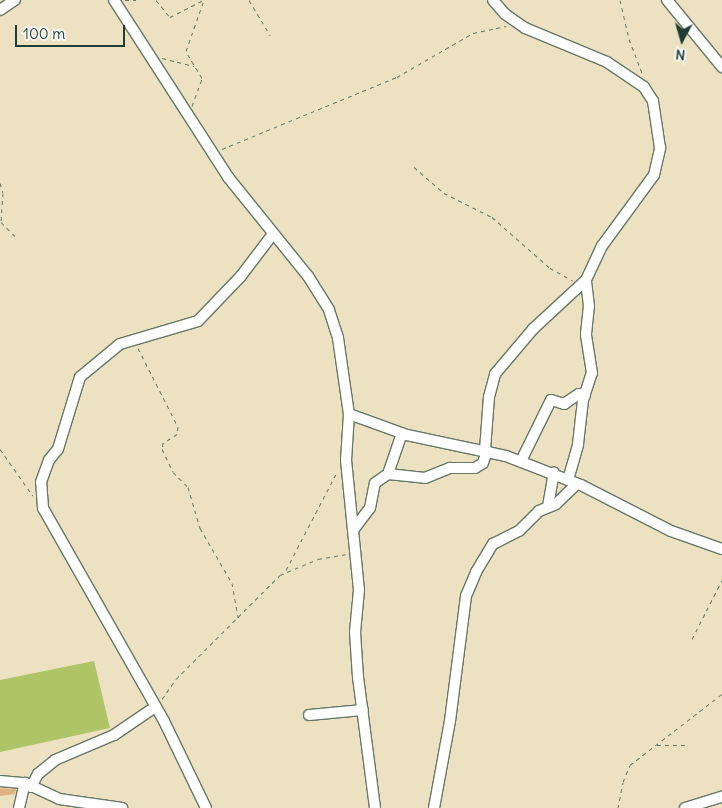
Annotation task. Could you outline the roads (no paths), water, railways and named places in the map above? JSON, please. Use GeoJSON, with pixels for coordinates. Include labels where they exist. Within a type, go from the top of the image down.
{"type":"FeatureCollection","features":[{"type":"Feature","properties":{"kind":"street"},"geometry":{"type":"LineString","coordinates":[[0,10],[15,0]]}},
{"type":"Feature","properties":{"kind":"street"},"geometry":{"type":"LineString","coordinates":[[114,0],[212,153],[273,234],[308,276],[328,310],[338,338],[349,414],[346,460],[360,590],[355,632],[375,808]]}},
{"type":"Feature","properties":{"kind":"street"},"geometry":{"type":"LineString","coordinates":[[388,474],[425,478],[450,468],[475,468],[483,463],[486,450],[489,397],[495,374],[533,329],[583,283],[602,246],[647,187],[659,163],[653,101],[644,87],[607,62],[517,23],[493,0]]}},
{"type":"Feature","properties":{"kind":"street"},"geometry":{"type":"LineString","coordinates":[[667,0],[722,67]]}},
{"type":"Feature","properties":{"kind":"street"},"geometry":{"type":"LineString","coordinates":[[206,808],[156,708],[43,508],[41,482],[49,460],[58,449],[80,376],[106,353],[131,340],[198,321],[246,270],[273,234]]}},
{"type":"Feature","properties":{"kind":"street"},"geometry":{"type":"LineString","coordinates":[[434,808],[450,721],[466,596],[493,544],[518,531],[539,511],[556,504],[572,482],[585,396],[592,372],[586,334],[589,306],[583,283]]}},
{"type":"Feature","properties":{"kind":"street"},"geometry":{"type":"LineString","coordinates":[[521,461],[551,400],[554,398],[564,404],[579,394],[585,396]]}},
{"type":"Feature","properties":{"kind":"street"},"geometry":{"type":"LineString","coordinates":[[349,414],[402,433],[436,442],[486,450],[521,461],[572,482],[671,531],[722,549]]}},
{"type":"Feature","properties":{"kind":"street"},"geometry":{"type":"LineString","coordinates":[[354,529],[370,508],[375,483],[388,474],[402,433]]}},
{"type":"Feature","properties":{"kind":"street"},"geometry":{"type":"LineString","coordinates":[[548,506],[554,474]]}},
{"type":"Feature","properties":{"kind":"street"},"geometry":{"type":"LineString","coordinates":[[19,808],[28,785],[55,760],[114,735],[156,708]]}},
{"type":"Feature","properties":{"kind":"street"},"geometry":{"type":"LineString","coordinates":[[309,715],[363,710]]}},
{"type":"Feature","properties":{"kind":"street"},"geometry":{"type":"LineString","coordinates":[[0,781],[28,785],[59,799],[122,808]]}},
{"type":"Feature","properties":{"kind":"street"},"geometry":{"type":"LineString","coordinates":[[685,808],[722,797]]}}]}
